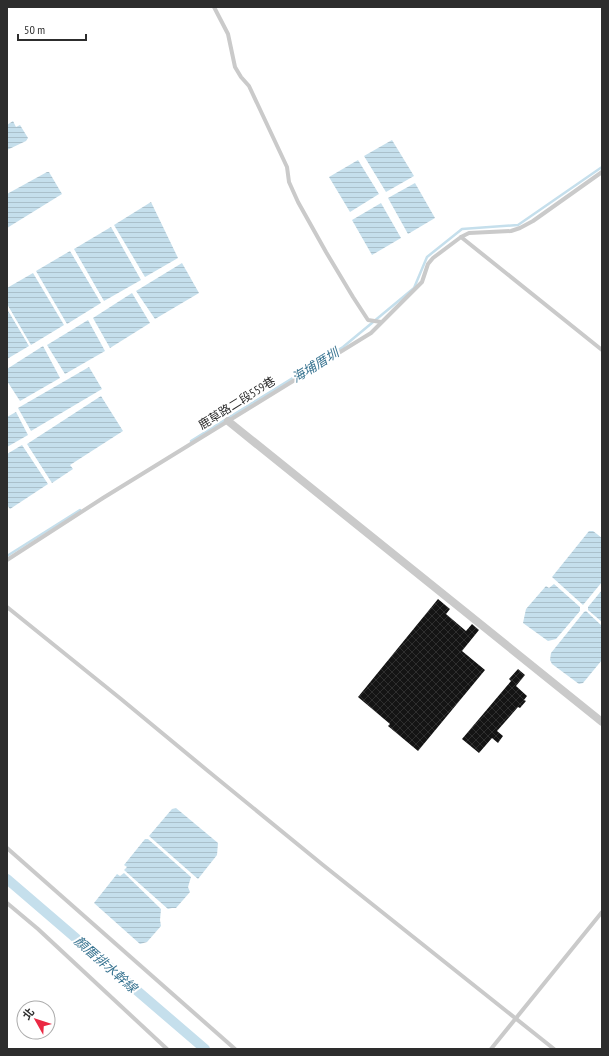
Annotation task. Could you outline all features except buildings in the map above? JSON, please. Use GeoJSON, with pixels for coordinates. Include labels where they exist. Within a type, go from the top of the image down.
{"type":"FeatureCollection","features":[{"type":"Feature","properties":{"kind":"street"},"geometry":{"type":"LineString","coordinates":[[228,420],[602,722]]}},
{"type":"Feature","properties":{"kind":"lane"},"geometry":{"type":"LineString","coordinates":[[214,7],[228,34],[235,68],[249,86],[287,167],[289,182],[298,202],[330,259],[368,320],[381,322]]}},
{"type":"Feature","properties":{"kind":"lane","name":"鹿草路二段559巷"},"geometry":{"type":"LineString","coordinates":[[7,560],[228,420],[371,333],[422,282],[428,264],[433,258],[461,237],[469,233],[511,231],[520,228],[534,221],[602,172]]}},
{"type":"Feature","properties":{"kind":"lane"},"geometry":{"type":"LineString","coordinates":[[461,237],[602,350]]}},
{"type":"Feature","properties":{"kind":"lane"},"geometry":{"type":"LineString","coordinates":[[7,607],[323,864],[554,1049]]}},
{"type":"Feature","properties":{"kind":"lane"},"geometry":{"type":"LineString","coordinates":[[7,848],[235,1049]]}},
{"type":"Feature","properties":{"kind":"lane"},"geometry":{"type":"LineString","coordinates":[[7,903],[38,929],[167,1049]]}},
{"type":"Feature","properties":{"kind":"lane"},"geometry":{"type":"LineString","coordinates":[[491,1049],[602,912]]}},
{"type":"Feature","properties":{"kind":"water"},"geometry":{"type":"Polygon","coordinates":[[[13,121],[16,127],[20,125],[28,138],[26,141],[7,150],[7,125],[13,121]]]}},
{"type":"Feature","properties":{"kind":"water"},"geometry":{"type":"Polygon","coordinates":[[[392,140],[414,176],[386,192],[364,156],[392,140]]]}},
{"type":"Feature","properties":{"kind":"water"},"geometry":{"type":"Polygon","coordinates":[[[358,160],[379,194],[350,212],[329,177],[358,160]]]}},
{"type":"Feature","properties":{"kind":"water"},"geometry":{"type":"Polygon","coordinates":[[[49,172],[62,194],[7,228],[7,194],[49,172]]]}},
{"type":"Feature","properties":{"kind":"water"},"geometry":{"type":"Polygon","coordinates":[[[415,183],[435,218],[408,234],[388,198],[415,183]]]}},
{"type":"Feature","properties":{"kind":"water"},"geometry":{"type":"Polygon","coordinates":[[[151,202],[178,258],[145,277],[114,225],[151,202]]]}},
{"type":"Feature","properties":{"kind":"water"},"geometry":{"type":"Polygon","coordinates":[[[381,203],[401,238],[372,255],[352,220],[381,203]]]}},
{"type":"Feature","properties":{"kind":"water"},"geometry":{"type":"Polygon","coordinates":[[[111,227],[141,280],[104,301],[74,249],[111,227]]]}},
{"type":"Feature","properties":{"kind":"water"},"geometry":{"type":"Polygon","coordinates":[[[70,251],[101,303],[67,324],[36,271],[70,251]]]}},
{"type":"Feature","properties":{"kind":"water"},"geometry":{"type":"Polygon","coordinates":[[[182,263],[199,293],[155,319],[136,291],[182,263]]]}},
{"type":"Feature","properties":{"kind":"water"},"geometry":{"type":"Polygon","coordinates":[[[33,273],[64,325],[31,345],[7,304],[7,288],[33,273]]]}},
{"type":"Feature","properties":{"kind":"water"},"geometry":{"type":"Polygon","coordinates":[[[132,293],[150,323],[110,348],[93,318],[132,293]]]}},
{"type":"Feature","properties":{"kind":"water"},"geometry":{"type":"Polygon","coordinates":[[[7,309],[29,346],[7,359],[7,309]]]}},
{"type":"Feature","properties":{"kind":"water"},"geometry":{"type":"Polygon","coordinates":[[[88,320],[105,351],[65,374],[47,345],[88,320]]]}},
{"type":"Feature","properties":{"kind":"water"},"geometry":{"type":"Polygon","coordinates":[[[43,346],[60,378],[20,401],[7,381],[7,369],[43,346]]]}},
{"type":"Feature","properties":{"kind":"water"},"geometry":{"type":"Polygon","coordinates":[[[89,367],[102,389],[31,431],[18,408],[89,367]]]}},
{"type":"Feature","properties":{"kind":"water"},"geometry":{"type":"Polygon","coordinates":[[[101,396],[123,431],[70,465],[73,469],[52,483],[27,444],[101,396]]]}},
{"type":"Feature","properties":{"kind":"water"},"geometry":{"type":"Polygon","coordinates":[[[16,412],[28,435],[7,447],[7,417],[16,412]]]}},
{"type":"Feature","properties":{"kind":"water"},"geometry":{"type":"Polygon","coordinates":[[[22,445],[48,484],[10,509],[7,505],[7,454],[22,445]]]}},
{"type":"Feature","properties":{"kind":"water"},"geometry":{"type":"Polygon","coordinates":[[[589,531],[593,531],[602,538],[602,582],[583,605],[552,577],[589,531]]]}},
{"type":"Feature","properties":{"kind":"water"},"geometry":{"type":"Polygon","coordinates":[[[554,584],[580,607],[580,611],[556,639],[548,641],[523,623],[526,609],[546,586],[549,588],[554,584]]]}},
{"type":"Feature","properties":{"kind":"water"},"geometry":{"type":"Polygon","coordinates":[[[602,590],[602,622],[588,610],[588,607],[602,590]]]}},
{"type":"Feature","properties":{"kind":"water"},"geometry":{"type":"Polygon","coordinates":[[[586,611],[602,626],[602,660],[583,683],[579,684],[552,664],[550,660],[551,653],[586,611]]]}},
{"type":"Feature","properties":{"kind":"water"},"geometry":{"type":"Polygon","coordinates":[[[176,808],[218,843],[217,855],[198,879],[149,836],[172,809],[176,808]]]}},
{"type":"Feature","properties":{"kind":"water"},"geometry":{"type":"Polygon","coordinates":[[[145,839],[148,839],[191,877],[188,887],[190,892],[176,908],[168,909],[124,870],[127,867],[124,865],[145,839]]]}},
{"type":"Feature","properties":{"kind":"water"},"geometry":{"type":"Polygon","coordinates":[[[124,873],[161,909],[161,926],[147,942],[140,944],[94,903],[117,874],[120,876],[124,873]]]}},
{"type":"Feature","properties":{"kind":"waterway","name":"海埔厝圳"},"geometry":{"type":"LineString","coordinates":[[191,441],[343,347],[414,288],[427,257],[462,229],[518,225],[602,167]]}},
{"type":"Feature","properties":{"kind":"waterway","name":"海埔厝圳"},"geometry":{"type":"LineString","coordinates":[[7,556],[80,510]]}},
{"type":"Feature","properties":{"kind":"waterway","name":"顏厝排水幹線"},"geometry":{"type":"LineString","coordinates":[[7,879],[205,1049]]}}]}
